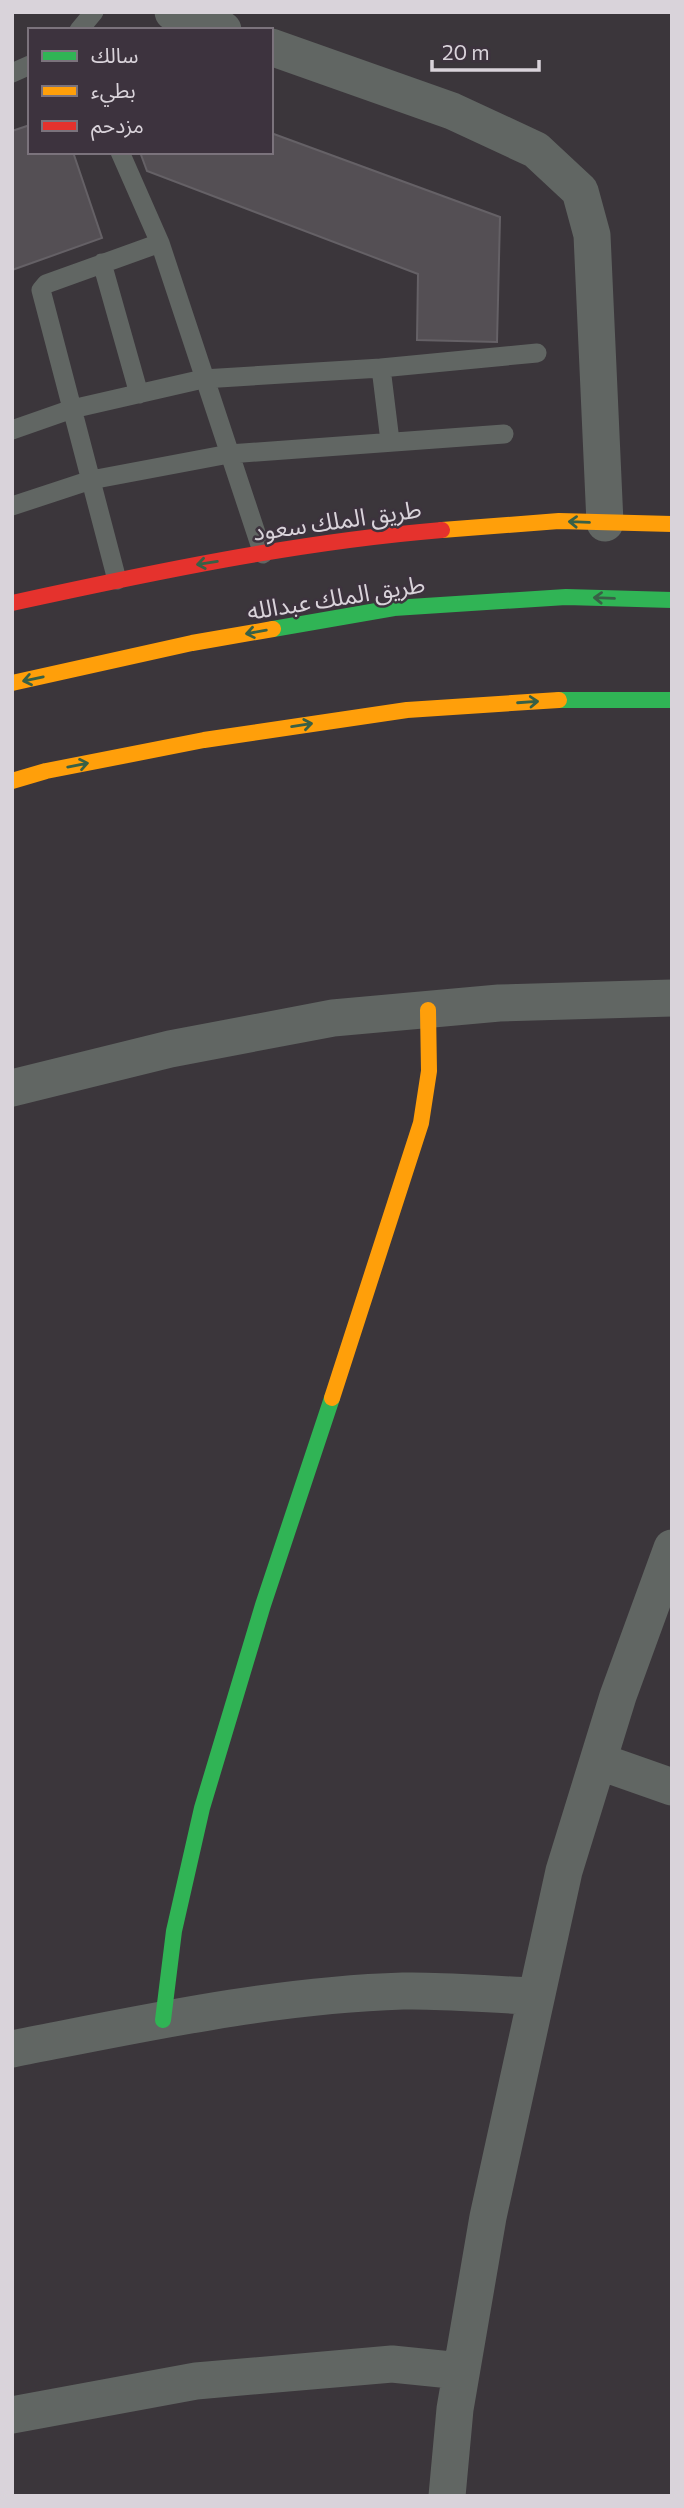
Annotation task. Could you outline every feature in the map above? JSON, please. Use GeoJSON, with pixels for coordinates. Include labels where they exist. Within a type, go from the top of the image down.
{"type":"FeatureCollection","features":[{"type":"Feature","properties":{"kind":"main road","name":"طريق الملك سعود"},"geometry":{"type":"LineString","coordinates":[[12,603],[117,580],[384,535],[559,521],[672,524]]}},
{"type":"Feature","properties":{"kind":"main road","name":"طريق الملك عبدالله"},"geometry":{"type":"LineString","coordinates":[[12,683],[192,643],[394,608],[566,597],[672,600]]}},
{"type":"Feature","properties":{"kind":"main road"},"geometry":{"type":"LineString","coordinates":[[12,781],[46,771],[204,740],[407,710],[584,698],[672,700]]}},
{"type":"Feature","properties":{"kind":"main road"},"geometry":{"type":"LineString","coordinates":[[163,2020],[174,1931],[202,1808],[263,1605],[392,1221],[421,1123],[429,1071],[428,1010]]}},
{"type":"Feature","properties":{"kind":"street"},"geometry":{"type":"LineString","coordinates":[[173,12],[217,28]]}},
{"type":"Feature","properties":{"kind":"street"},"geometry":{"type":"LineString","coordinates":[[273,48],[452,111],[536,150],[580,191],[592,234],[605,523]]}},
{"type":"Feature","properties":{"kind":"street"},"geometry":{"type":"LineString","coordinates":[[12,1088],[170,1049],[333,1018],[499,1003],[672,998]]}},
{"type":"Feature","properties":{"kind":"street"},"geometry":{"type":"LineString","coordinates":[[447,2496],[461,2371],[488,2217],[564,1871],[598,1761],[672,1548]]}},
{"type":"Feature","properties":{"kind":"street"},"geometry":{"type":"LineString","coordinates":[[598,1761],[672,1787]]}},
{"type":"Feature","properties":{"kind":"street"},"geometry":{"type":"LineString","coordinates":[[12,2049],[163,2020],[310,1999],[403,1992],[536,1996]]}},
{"type":"Feature","properties":{"kind":"street"},"geometry":{"type":"LineString","coordinates":[[12,2415],[196,2381],[393,2364],[461,2371]]}},
{"type":"Feature","properties":{"kind":"lane"},"geometry":{"type":"LineString","coordinates":[[81,28],[94,12]]}},
{"type":"Feature","properties":{"kind":"lane"},"geometry":{"type":"LineString","coordinates":[[12,73],[28,66]]}},
{"type":"Feature","properties":{"kind":"lane"},"geometry":{"type":"LineString","coordinates":[[121,154],[160,243],[263,554]]}},
{"type":"Feature","properties":{"kind":"lane"},"geometry":{"type":"LineString","coordinates":[[117,580],[41,289],[46,284],[160,243]]}},
{"type":"Feature","properties":{"kind":"lane"},"geometry":{"type":"LineString","coordinates":[[102,263],[139,394]]}},
{"type":"Feature","properties":{"kind":"lane"},"geometry":{"type":"LineString","coordinates":[[12,430],[72,409],[203,379],[382,368],[537,353]]}},
{"type":"Feature","properties":{"kind":"lane"},"geometry":{"type":"LineString","coordinates":[[382,368],[390,441]]}},
{"type":"Feature","properties":{"kind":"lane"},"geometry":{"type":"LineString","coordinates":[[12,506],[91,480],[229,454],[504,434]]}},
{"type":"Feature","properties":{"kind":"building"},"geometry":{"type":"Polygon","coordinates":[[[28,126],[28,154],[74,154],[102,238],[12,270],[12,131],[28,126]]]}},
{"type":"Feature","properties":{"kind":"building"},"geometry":{"type":"Polygon","coordinates":[[[273,134],[500,217],[497,342],[417,340],[418,274],[147,171],[141,154],[273,154],[273,134]]]}},
{"type":"Feature","properties":{"kind":"traffic: fast"},"geometry":{"type":"LineString","coordinates":[[273,629],[394,608],[566,597],[672,600]]}},
{"type":"Feature","properties":{"kind":"traffic: fast"},"geometry":{"type":"LineString","coordinates":[[559,700],[672,700]]}},
{"type":"Feature","properties":{"kind":"traffic: fast"},"geometry":{"type":"LineString","coordinates":[[163,2020],[174,1931],[202,1808],[263,1605],[332,1398]]}},
{"type":"Feature","properties":{"kind":"traffic: slow"},"geometry":{"type":"LineString","coordinates":[[442,530],[559,521],[672,524]]}},
{"type":"Feature","properties":{"kind":"traffic: slow"},"geometry":{"type":"LineString","coordinates":[[12,683],[192,643],[273,629]]}},
{"type":"Feature","properties":{"kind":"traffic: slow"},"geometry":{"type":"LineString","coordinates":[[12,781],[46,771],[204,740],[407,710],[559,700]]}},
{"type":"Feature","properties":{"kind":"traffic: slow"},"geometry":{"type":"LineString","coordinates":[[332,1398],[421,1123],[429,1071],[428,1010]]}},
{"type":"Feature","properties":{"kind":"traffic: jam"},"geometry":{"type":"LineString","coordinates":[[12,603],[172,569],[280,550],[442,530]]}}]}
